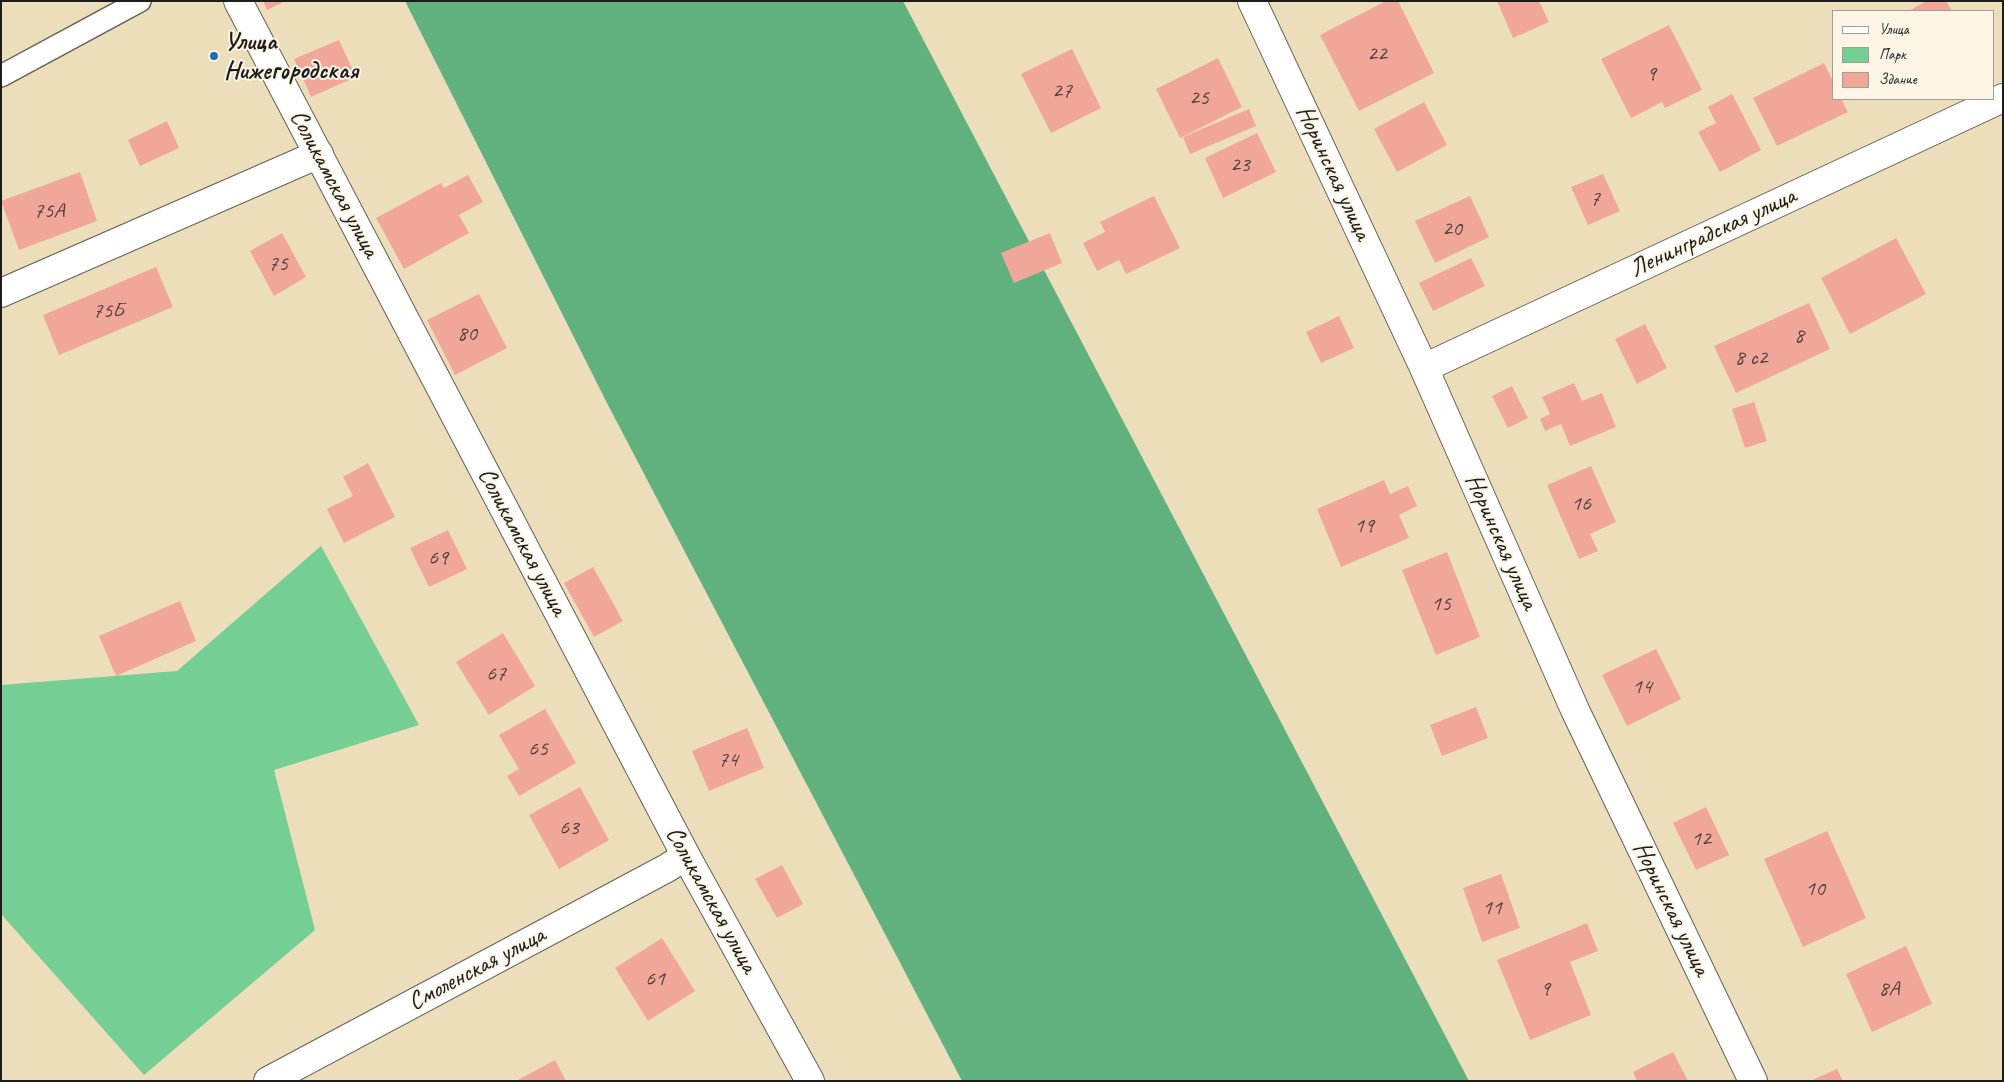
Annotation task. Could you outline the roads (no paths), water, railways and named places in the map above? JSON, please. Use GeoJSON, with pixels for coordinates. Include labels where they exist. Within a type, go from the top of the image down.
{"type":"FeatureCollection","features":[{"type":"Feature","properties":{"kind":"street","name":"Соликамская улица"},"geometry":{"type":"LineString","coordinates":[[238,1],[686,856],[810,1081]]}},
{"type":"Feature","properties":{"kind":"street","name":"Норинская улица"},"geometry":{"type":"LineString","coordinates":[[1252,1],[1424,368],[1575,710],[1754,1081]]}},
{"type":"Feature","properties":{"kind":"street","name":"Ленинградская улица"},"geometry":{"type":"LineString","coordinates":[[1424,368],[2003,98]]}},
{"type":"Feature","properties":{"kind":"street"},"geometry":{"type":"LineString","coordinates":[[1,293],[318,154]]}},
{"type":"Feature","properties":{"kind":"street","name":"Смоленская улица"},"geometry":{"type":"LineString","coordinates":[[268,1081],[667,868],[686,856]]}},
{"type":"Feature","properties":{"kind":"lane"},"geometry":{"type":"LineString","coordinates":[[1,76],[140,1]]}},
{"type":"Feature","properties":{"kind":"place","name":"Улица Нижегородская"},"geometry":{"type":"Point","coordinates":[214,56]}}]}
